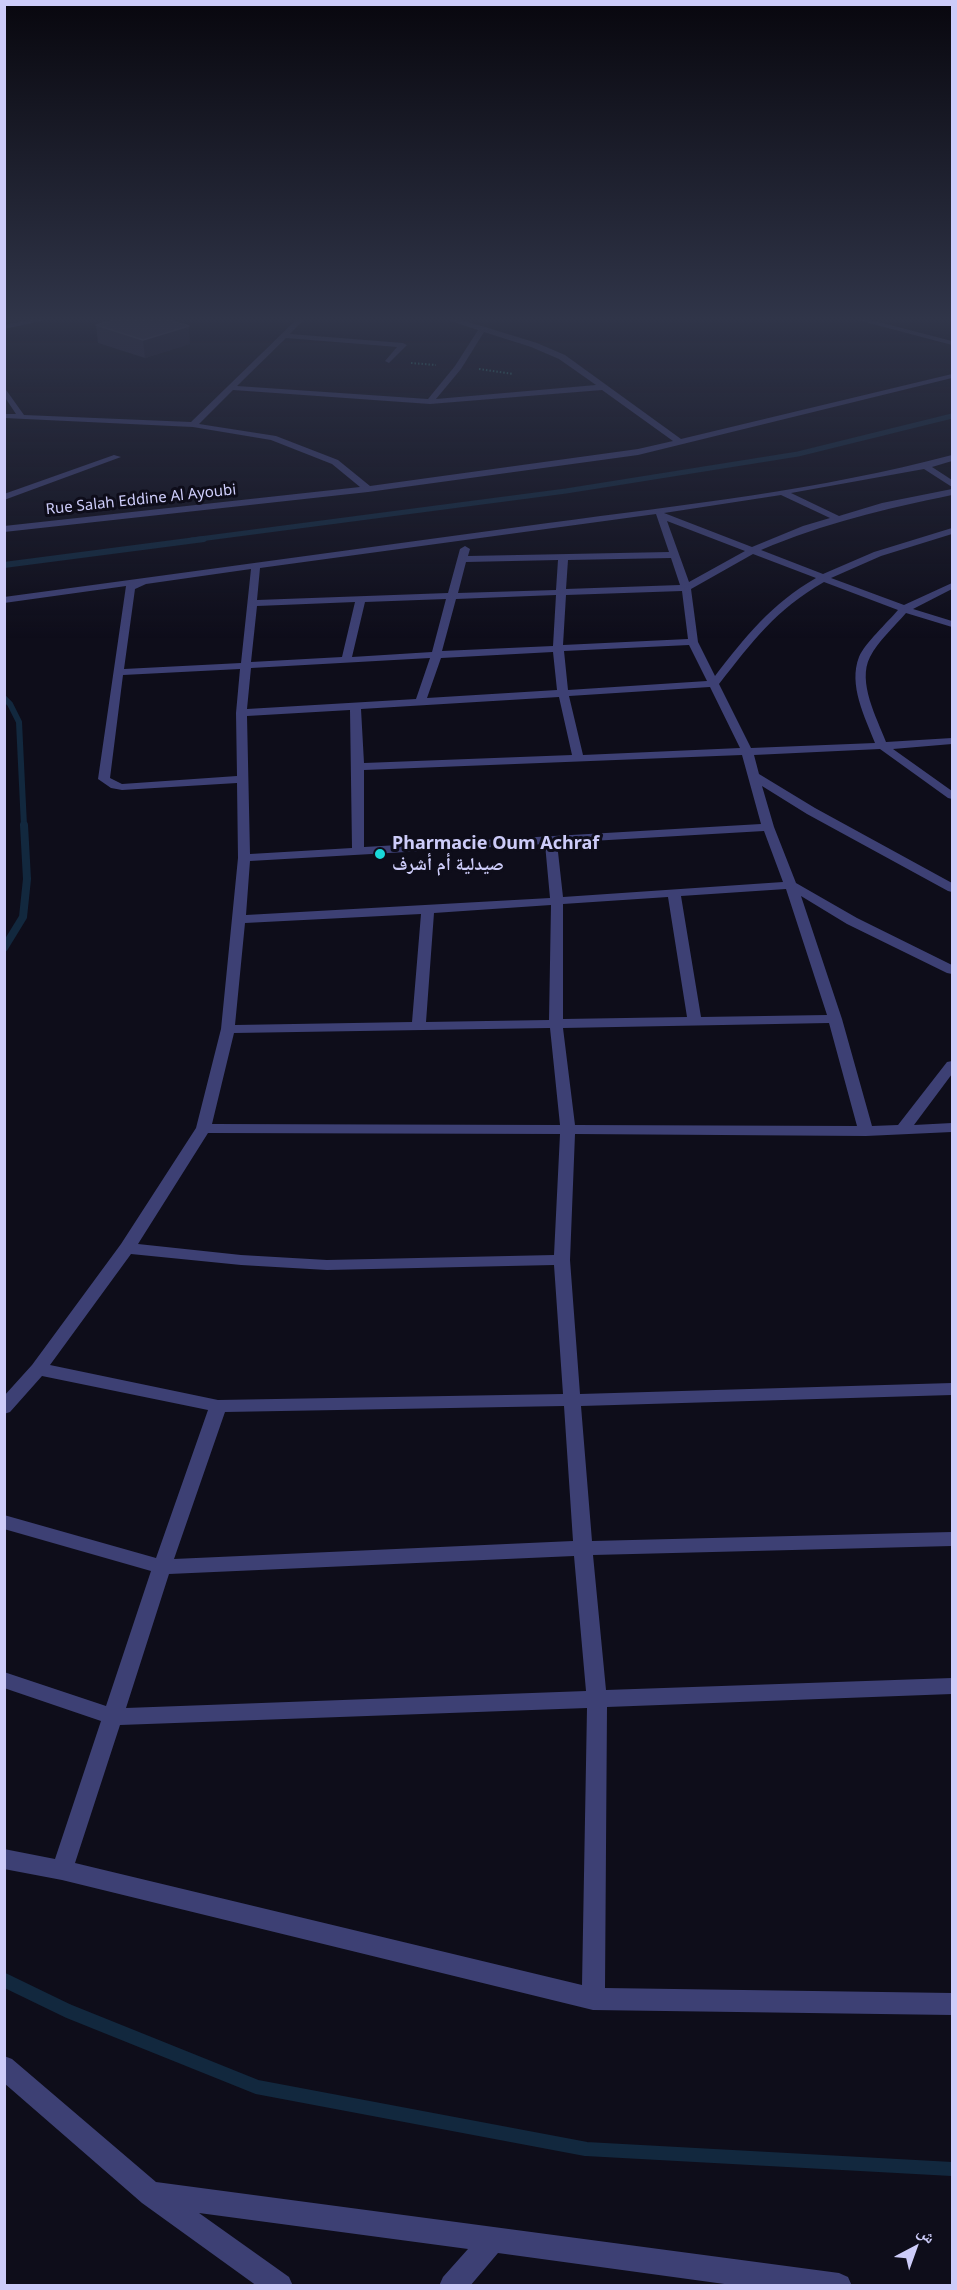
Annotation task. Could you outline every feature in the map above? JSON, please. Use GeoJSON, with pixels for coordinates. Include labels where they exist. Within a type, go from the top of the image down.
{"type":"FeatureCollection","features":[{"type":"Feature","properties":{"kind":"street"},"geometry":{"type":"LineString","coordinates":[[193,425],[273,438],[303,448],[335,462],[368,489]]}},
{"type":"Feature","properties":{"kind":"street"},"geometry":{"type":"LineString","coordinates":[[656,425],[681,443]]}},
{"type":"Feature","properties":{"kind":"street","name":"Rue Salah Eddine Al Ayoubi"},"geometry":{"type":"LineString","coordinates":[[4,529],[368,489],[591,460],[681,443],[754,425]]}},
{"type":"Feature","properties":{"kind":"street"},"geometry":{"type":"LineString","coordinates":[[4,497],[117,457]]}},
{"type":"Feature","properties":{"kind":"street"},"geometry":{"type":"LineString","coordinates":[[4,600],[256,564],[661,513],[925,466],[952,458]]}},
{"type":"Feature","properties":{"kind":"street"},"geometry":{"type":"LineString","coordinates":[[925,466],[952,484]]}},
{"type":"Feature","properties":{"kind":"street"},"geometry":{"type":"LineString","coordinates":[[782,492],[837,518]]}},
{"type":"Feature","properties":{"kind":"street"},"geometry":{"type":"LineString","coordinates":[[252,603],[686,588],[754,550],[806,528],[882,506],[952,492]]}},
{"type":"Feature","properties":{"kind":"street"},"geometry":{"type":"LineString","coordinates":[[661,513],[904,609],[952,624]]}},
{"type":"Feature","properties":{"kind":"street"},"geometry":{"type":"LineString","coordinates":[[661,513],[686,588],[693,642],[747,751],[768,827],[791,885],[836,1019],[866,1131]]}},
{"type":"Feature","properties":{"kind":"street"},"geometry":{"type":"LineString","coordinates":[[241,713],[714,684],[765,620],[789,599],[824,577],[895,548],[952,531]]}},
{"type":"Feature","properties":{"kind":"street"},"geometry":{"type":"LineString","coordinates":[[421,701],[463,559],[466,538]]}},
{"type":"Feature","properties":{"kind":"street"},"geometry":{"type":"LineString","coordinates":[[463,559],[674,555]]}},
{"type":"Feature","properties":{"kind":"street"},"geometry":{"type":"LineString","coordinates":[[563,556],[558,647],[563,692],[578,757]]}},
{"type":"Feature","properties":{"kind":"street"},"geometry":{"type":"LineString","coordinates":[[4,1408],[39,1369],[127,1248],[203,1128],[228,1029],[239,919],[244,858],[241,713],[256,564]]}},
{"type":"Feature","properties":{"kind":"street"},"geometry":{"type":"LineString","coordinates":[[145,581],[130,588],[104,779],[108,783],[122,787],[241,779]]}},
{"type":"Feature","properties":{"kind":"street"},"geometry":{"type":"LineString","coordinates":[[952,586],[904,609],[865,656],[860,675],[866,704],[882,746],[952,796]]}},
{"type":"Feature","properties":{"kind":"street"},"geometry":{"type":"LineString","coordinates":[[346,660],[361,598]]}},
{"type":"Feature","properties":{"kind":"street"},"geometry":{"type":"LineString","coordinates":[[118,672],[436,656],[558,647],[693,642]]}},
{"type":"Feature","properties":{"kind":"street"},"geometry":{"type":"LineString","coordinates":[[355,705],[358,851]]}},
{"type":"Feature","properties":{"kind":"street"},"geometry":{"type":"LineString","coordinates":[[358,767],[882,746],[952,741]]}},
{"type":"Feature","properties":{"kind":"street"},"geometry":{"type":"LineString","coordinates":[[753,776],[811,811],[952,888]]}},
{"type":"Feature","properties":{"kind":"street"},"geometry":{"type":"LineString","coordinates":[[244,858],[768,827]]}},
{"type":"Feature","properties":{"kind":"street"},"geometry":{"type":"LineString","coordinates":[[551,840],[557,901],[556,1023],[568,1129],[562,1260],[583,1548],[597,1699],[593,1999]]}},
{"type":"Feature","properties":{"kind":"street"},"geometry":{"type":"LineString","coordinates":[[239,919],[428,910],[791,885],[852,921],[952,970]]}},
{"type":"Feature","properties":{"kind":"street"},"geometry":{"type":"LineString","coordinates":[[674,893],[695,1022]]}},
{"type":"Feature","properties":{"kind":"street"},"geometry":{"type":"LineString","coordinates":[[419,1026],[428,910]]}},
{"type":"Feature","properties":{"kind":"street"},"geometry":{"type":"LineString","coordinates":[[228,1029],[836,1019]]}},
{"type":"Feature","properties":{"kind":"street"},"geometry":{"type":"LineString","coordinates":[[902,1130],[952,1065]]}},
{"type":"Feature","properties":{"kind":"street"},"geometry":{"type":"LineString","coordinates":[[203,1128],[866,1131],[952,1128]]}},
{"type":"Feature","properties":{"kind":"street"},"geometry":{"type":"LineString","coordinates":[[127,1248],[242,1260],[327,1264],[562,1260]]}},
{"type":"Feature","properties":{"kind":"street"},"geometry":{"type":"LineString","coordinates":[[39,1369],[218,1406],[572,1400],[952,1389]]}},
{"type":"Feature","properties":{"kind":"street"},"geometry":{"type":"LineString","coordinates":[[62,1870],[218,1406]]}},
{"type":"Feature","properties":{"kind":"street"},"geometry":{"type":"LineString","coordinates":[[4,1522],[162,1567],[583,1548],[952,1539]]}},
{"type":"Feature","properties":{"kind":"street"},"geometry":{"type":"LineString","coordinates":[[4,1680],[114,1717],[952,1686]]}},
{"type":"Feature","properties":{"kind":"street"},"geometry":{"type":"LineString","coordinates":[[4,1859],[62,1870],[593,1999],[952,2004]]}},
{"type":"Feature","properties":{"kind":"street"},"geometry":{"type":"LineString","coordinates":[[4,2067],[151,2194],[280,2286]]}},
{"type":"Feature","properties":{"kind":"street"},"geometry":{"type":"LineString","coordinates":[[151,2194],[839,2286]]}},
{"type":"Feature","properties":{"kind":"street"},"geometry":{"type":"LineString","coordinates":[[452,2286],[494,2239]]}},
{"type":"Feature","properties":{"kind":"waterway"},"geometry":{"type":"LineString","coordinates":[[192,540],[566,491],[798,454],[916,425]]}},
{"type":"Feature","properties":{"kind":"waterway"},"geometry":{"type":"LineString","coordinates":[[4,565],[204,539]]}},
{"type":"Feature","properties":{"kind":"waterway"},"geometry":{"type":"LineString","coordinates":[[4,698],[10,704],[19,722],[24,826]]}},
{"type":"Feature","properties":{"kind":"waterway"},"geometry":{"type":"LineString","coordinates":[[4,948],[23,917],[27,879],[24,825]]}},
{"type":"Feature","properties":{"kind":"waterway"},"geometry":{"type":"LineString","coordinates":[[4,1980],[68,2011],[257,2087],[586,2149],[952,2169]]}},
{"type":"Feature","properties":{"kind":"place","name":"Pharmacie Oum Achraf صيدلية أم أشرف"},"geometry":{"type":"Point","coordinates":[380,854]}}]}
